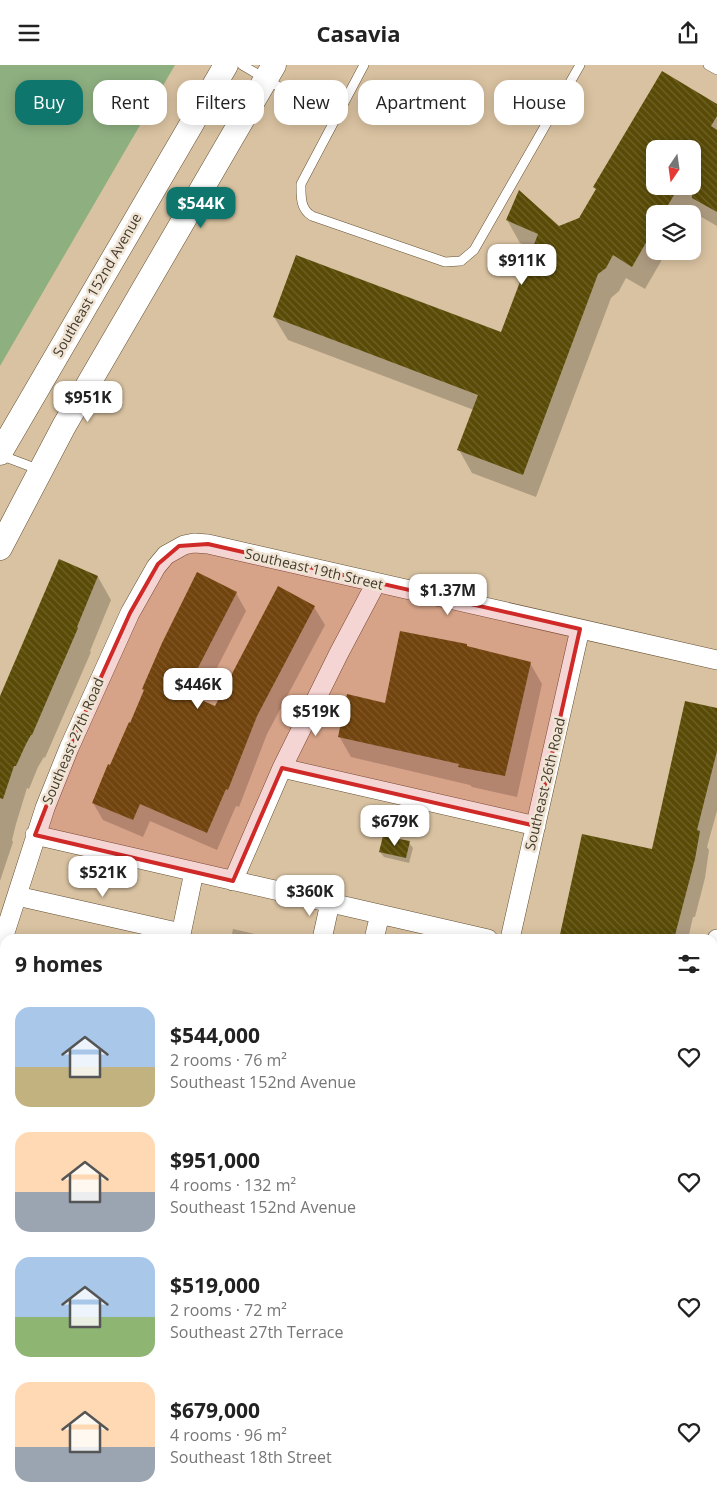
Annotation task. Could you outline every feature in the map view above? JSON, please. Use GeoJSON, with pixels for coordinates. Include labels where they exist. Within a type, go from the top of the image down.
{"type":"FeatureCollection","features":[{"type":"Feature","properties":{"kind":"street","name":"Southeast 152nd Avenue"},"geometry":{"type":"LineString","coordinates":[[0,454],[226,65]]}},
{"type":"Feature","properties":{"kind":"street"},"geometry":{"type":"LineString","coordinates":[[0,548],[40,470],[93,375],[270,72]]}},
{"type":"Feature","properties":{"kind":"street","name":"Southeast 19th Street"},"geometry":{"type":"LineString","coordinates":[[174,549],[187,544],[208,544],[717,660]]}},
{"type":"Feature","properties":{"kind":"street","name":"Southeast 27th Road"},"geometry":{"type":"LineString","coordinates":[[5,934],[35,835],[69,749],[123,627],[158,564],[174,549]]}},
{"type":"Feature","properties":{"kind":"street"},"geometry":{"type":"LineString","coordinates":[[233,881],[282,768],[338,653],[376,583]]}},
{"type":"Feature","properties":{"kind":"street","name":"Southeast 26th Road"},"geometry":{"type":"LineString","coordinates":[[511,934],[580,629]]}},
{"type":"Feature","properties":{"kind":"street"},"geometry":{"type":"LineString","coordinates":[[282,768],[536,826]]}},
{"type":"Feature","properties":{"kind":"street"},"geometry":{"type":"LineString","coordinates":[[35,835],[466,934]]}},
{"type":"Feature","properties":{"kind":"street"},"geometry":{"type":"LineString","coordinates":[[180,934],[194,872]]}},
{"type":"Feature","properties":{"kind":"street"},"geometry":{"type":"LineString","coordinates":[[17,896],[172,934]]}},
{"type":"Feature","properties":{"kind":"street"},"geometry":{"type":"LineString","coordinates":[[323,934],[330,903]]}},
{"type":"Feature","properties":{"kind":"street"},"geometry":{"type":"LineString","coordinates":[[375,934],[380,914]]}},
{"type":"Feature","properties":{"kind":"lane"},"geometry":{"type":"LineString","coordinates":[[242,65],[270,72],[281,80]]}},
{"type":"Feature","properties":{"kind":"lane"},"geometry":{"type":"LineString","coordinates":[[348,95],[364,65]]}},
{"type":"Feature","properties":{"kind":"lane"},"geometry":{"type":"LineString","coordinates":[[332,125],[301,184],[302,203],[306,212],[445,262],[461,261],[474,250],[580,65]]}},
{"type":"Feature","properties":{"kind":"lane"},"geometry":{"type":"LineString","coordinates":[[708,65],[717,71]]}},
{"type":"Feature","properties":{"kind":"lane"},"geometry":{"type":"LineString","coordinates":[[0,454],[40,470]]}},
{"type":"Feature","properties":{"kind":"highlighted area"},"geometry":{"type":"Polygon","coordinates":[[[208,544],[580,629],[536,826],[282,768],[233,881],[35,835],[69,748],[130,613],[158,564],[179,546],[208,544]]]}},
{"type":"Feature","properties":{"kind":"green space"},"geometry":{"type":"Polygon","coordinates":[[[0,65],[175,65],[166,80],[93,80],[93,125],[140,125],[0,366],[0,65]]]}},
{"type":"Feature","properties":{"kind":"building"},"geometry":{"type":"Polygon","coordinates":[[[662,71],[717,104],[717,116],[711,126],[717,130],[717,212],[692,198],[692,195],[701,195],[701,140],[646,140],[646,195],[674,195],[668,205],[646,205],[646,243],[632,267],[613,255],[606,268],[598,274],[523,475],[457,450],[478,395],[273,317],[296,255],[501,332],[538,234],[506,220],[519,190],[559,226],[579,218],[596,189],[593,187],[662,71]]]}},
{"type":"Feature","properties":{"kind":"building"},"geometry":{"type":"Polygon","coordinates":[[[59,559],[98,576],[32,735],[16,766],[14,766],[3,799],[0,798],[0,696],[59,559]]]}},
{"type":"Feature","properties":{"kind":"building"},"geometry":{"type":"Polygon","coordinates":[[[197,572],[237,592],[185,693],[215,706],[278,586],[315,606],[257,716],[228,790],[226,789],[207,833],[140,804],[133,820],[92,803],[108,764],[110,765],[130,723],[162,643],[197,572]]]}},
{"type":"Feature","properties":{"kind":"building"},"geometry":{"type":"Polygon","coordinates":[[[400,631],[467,644],[467,646],[531,662],[505,776],[458,767],[459,764],[338,737],[347,694],[385,703],[400,631]]]}},
{"type":"Feature","properties":{"kind":"building"},"geometry":{"type":"Polygon","coordinates":[[[685,701],[717,708],[717,751],[697,830],[700,831],[695,859],[675,934],[560,934],[582,834],[652,849],[685,701]]]}},
{"type":"Feature","properties":{"kind":"building"},"geometry":{"type":"Polygon","coordinates":[[[383,836],[410,841],[406,858],[379,852],[383,836]]]}}]}
